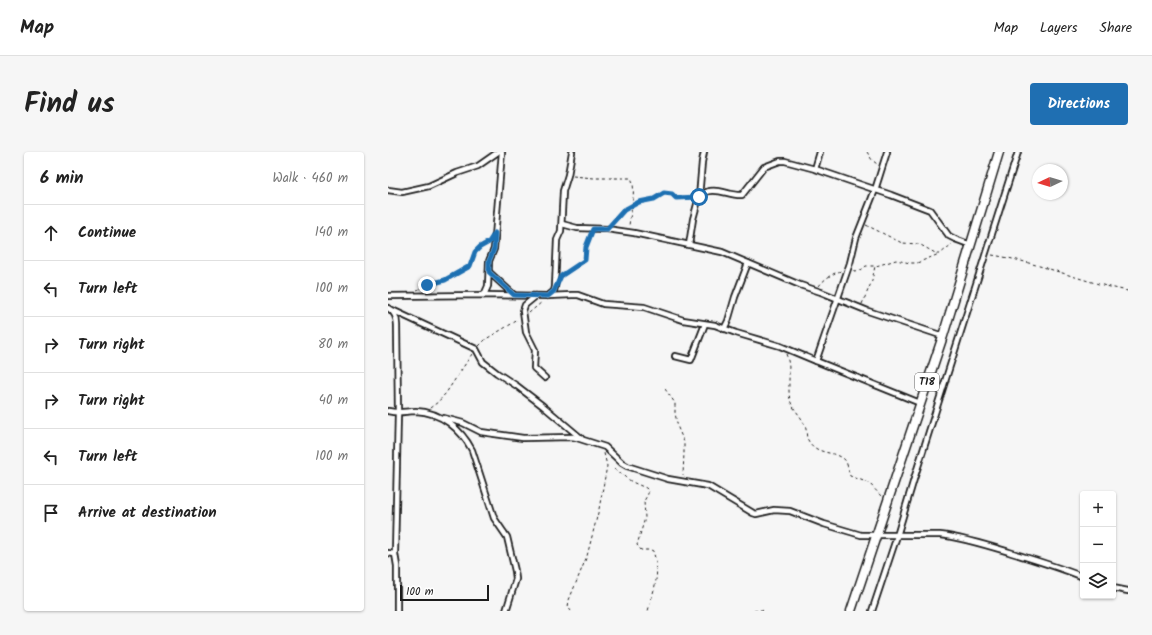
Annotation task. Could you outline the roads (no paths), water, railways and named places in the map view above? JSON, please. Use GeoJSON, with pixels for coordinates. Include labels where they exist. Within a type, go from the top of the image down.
{"type":"FeatureCollection","features":[{"type":"Feature","properties":{"kind":"highway","name":"T18"},"geometry":{"type":"LineString","coordinates":[[851,611],[943,336],[999,152]]}},
{"type":"Feature","properties":{"kind":"street"},"geometry":{"type":"LineString","coordinates":[[388,190],[402,192],[429,186],[457,172],[478,166],[498,152]]}},
{"type":"Feature","properties":{"kind":"street"},"geometry":{"type":"LineString","coordinates":[[484,295],[488,286],[489,261],[494,249],[502,152]]}},
{"type":"Feature","properties":{"kind":"street"},"geometry":{"type":"LineString","coordinates":[[548,296],[556,287],[557,240],[562,224],[563,191],[568,175],[572,152]]}},
{"type":"Feature","properties":{"kind":"street"},"geometry":{"type":"LineString","coordinates":[[690,245],[693,219],[699,197],[704,152]]}},
{"type":"Feature","properties":{"kind":"street"},"geometry":{"type":"LineString","coordinates":[[815,169],[820,152]]}},
{"type":"Feature","properties":{"kind":"street"},"geometry":{"type":"LineString","coordinates":[[816,361],[887,152]]}},
{"type":"Feature","properties":{"kind":"street"},"geometry":{"type":"LineString","coordinates":[[872,611],[898,536],[1018,152]]}},
{"type":"Feature","properties":{"kind":"street"},"geometry":{"type":"LineString","coordinates":[[699,197],[712,190],[733,195],[742,195],[764,167],[780,161],[785,161],[815,169],[930,210],[949,236],[971,244]]}},
{"type":"Feature","properties":{"kind":"street"},"geometry":{"type":"LineString","coordinates":[[562,224],[577,228],[607,229],[722,252],[786,280],[860,308],[943,336]]}},
{"type":"Feature","properties":{"kind":"street"},"geometry":{"type":"LineString","coordinates":[[724,329],[748,263]]}},
{"type":"Feature","properties":{"kind":"street"},"geometry":{"type":"LineString","coordinates":[[489,272],[514,295]]}},
{"type":"Feature","properties":{"kind":"street"},"geometry":{"type":"LineString","coordinates":[[388,296],[578,295],[603,304],[644,307],[683,320],[715,325],[780,346],[920,403]]}},
{"type":"Feature","properties":{"kind":"street"},"geometry":{"type":"LineString","coordinates":[[536,296],[525,305],[523,309],[523,317],[529,338],[535,350],[534,368],[545,378]]}},
{"type":"Feature","properties":{"kind":"street"},"geometry":{"type":"LineString","coordinates":[[390,309],[476,349],[483,362],[543,406],[584,441]]}},
{"type":"Feature","properties":{"kind":"street"},"geometry":{"type":"LineString","coordinates":[[390,309],[395,316],[398,325],[395,554],[397,566],[397,611]]}},
{"type":"Feature","properties":{"kind":"street"},"geometry":{"type":"LineString","coordinates":[[676,356],[691,360],[705,324]]}},
{"type":"Feature","properties":{"kind":"street"},"geometry":{"type":"LineString","coordinates":[[388,411],[398,413],[414,411],[432,413],[463,423],[484,433],[521,438],[572,437],[600,445],[610,451],[627,466],[668,479],[710,487],[753,513],[774,510],[790,511],[856,534],[876,536],[940,535],[970,540],[1037,560],[1080,576]]}},
{"type":"Feature","properties":{"kind":"street"},"geometry":{"type":"LineString","coordinates":[[444,418],[468,441],[494,518],[507,537],[516,575],[506,611]]}},
{"type":"Feature","properties":{"kind":"street"},"geometry":{"type":"LineString","coordinates":[[388,553],[395,554]]}},
{"type":"Feature","properties":{"kind":"street"},"geometry":{"type":"LineString","coordinates":[[1116,589],[1128,591]]}}]}
